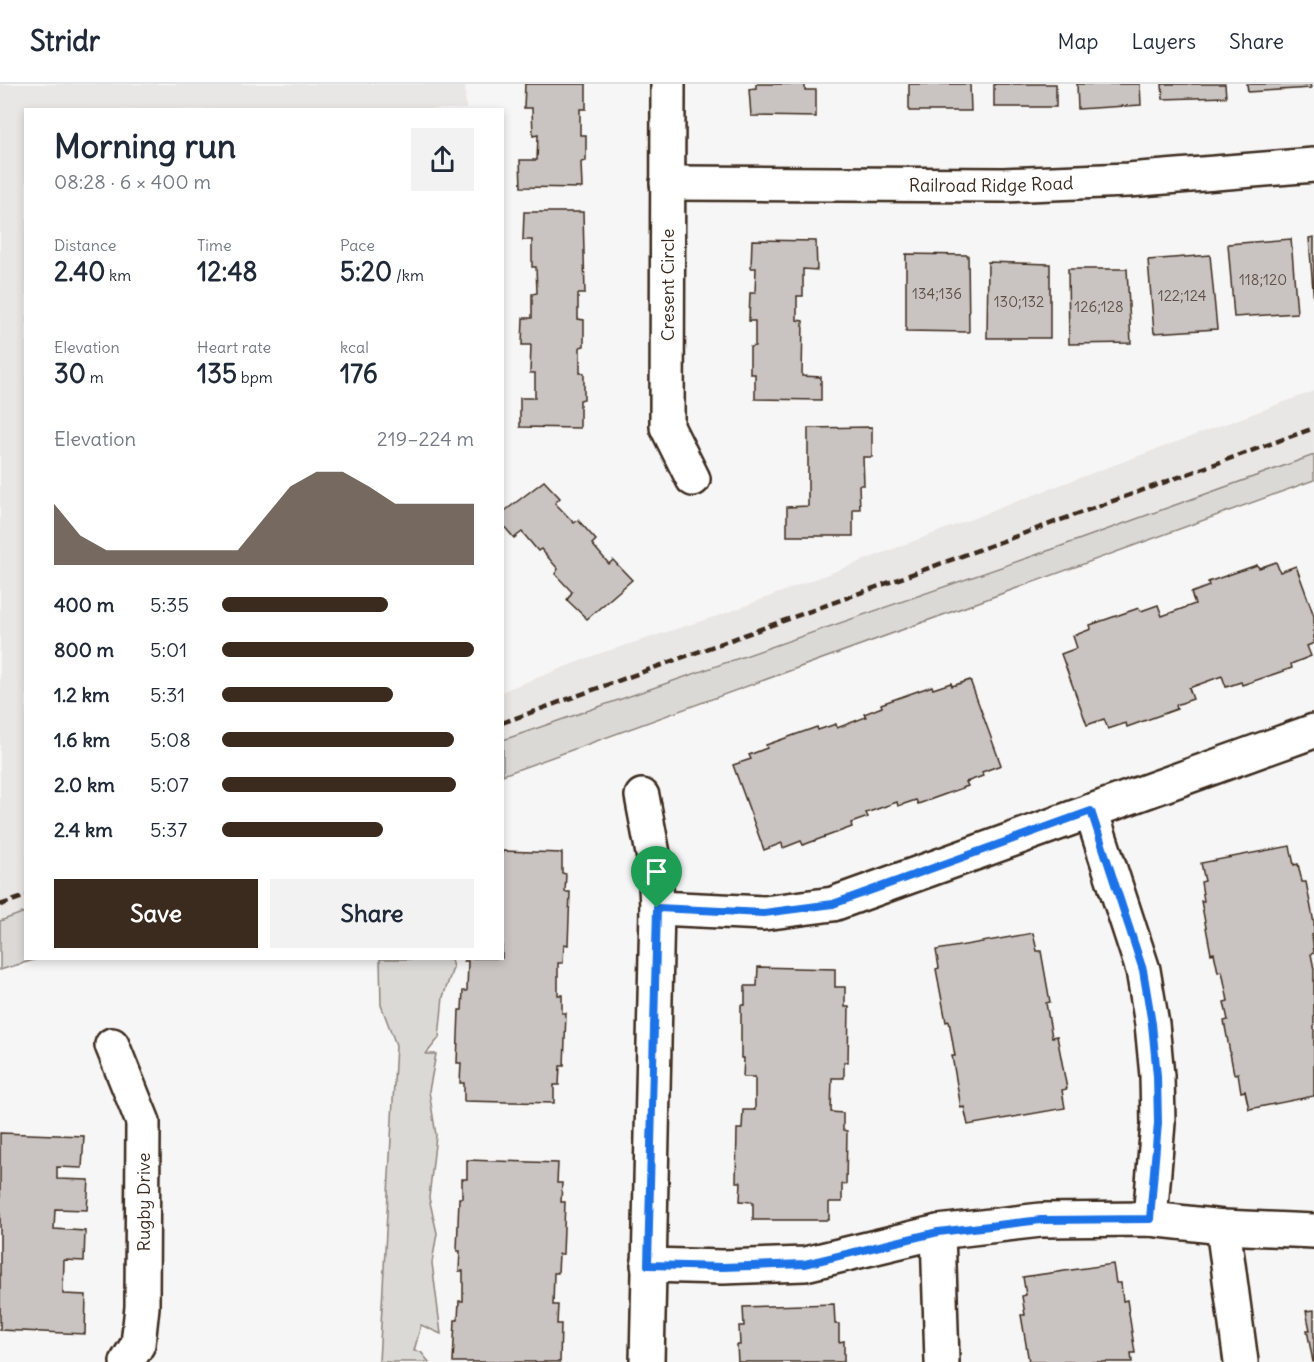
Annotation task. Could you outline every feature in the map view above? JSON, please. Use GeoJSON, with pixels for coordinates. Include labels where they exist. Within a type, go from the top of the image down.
{"type":"FeatureCollection","features":[{"type":"Feature","properties":{"kind":"street","name":"Cresent Circle"},"geometry":{"type":"LineString","coordinates":[[668,84],[667,427],[693,479]]}},
{"type":"Feature","properties":{"kind":"street","name":"Railroad Ridge Road"},"geometry":{"type":"LineString","coordinates":[[668,183],[1014,184],[1128,180],[1314,165]]}},
{"type":"Feature","properties":{"kind":"street"},"geometry":{"type":"LineString","coordinates":[[657,908],[764,913],[833,904],[1314,731]]}},
{"type":"Feature","properties":{"kind":"street"},"geometry":{"type":"LineString","coordinates":[[642,796],[655,864],[657,908],[647,1362]]}},
{"type":"Feature","properties":{"kind":"street"},"geometry":{"type":"LineString","coordinates":[[1091,811],[1143,970],[1152,1024],[1157,1076],[1158,1123],[1150,1219]]}},
{"type":"Feature","properties":{"kind":"street","name":"Rugby Drive"},"geometry":{"type":"LineString","coordinates":[[112,1045],[143,1122],[142,1306],[138,1344],[127,1362]]}},
{"type":"Feature","properties":{"kind":"street"},"geometry":{"type":"LineString","coordinates":[[648,1265],[723,1267],[805,1264],[938,1232],[1041,1220],[1150,1219],[1223,1227],[1314,1230]]}},
{"type":"Feature","properties":{"kind":"street"},"geometry":{"type":"LineString","coordinates":[[1223,1227],[1241,1362]]}},
{"type":"Feature","properties":{"kind":"street"},"geometry":{"type":"LineString","coordinates":[[938,1232],[942,1362]]}},
{"type":"Feature","properties":{"kind":"shaded area"},"geometry":{"type":"Polygon","coordinates":[[[0,84],[465,84],[466,108],[24,108],[24,913],[0,921],[0,84]]]}},
{"type":"Feature","properties":{"kind":"shaded area"},"geometry":{"type":"Polygon","coordinates":[[[1314,391],[1314,455],[1053,549],[504,740],[504,691],[598,654],[729,612],[1057,486],[1314,391]]]}},
{"type":"Feature","properties":{"kind":"shaded area"},"geometry":{"type":"Polygon","coordinates":[[[1314,455],[1314,480],[504,775],[504,740],[1053,549],[1314,455]]]}},
{"type":"Feature","properties":{"kind":"shaded area"},"geometry":{"type":"Polygon","coordinates":[[[24,912],[24,960],[34,960],[0,970],[0,921],[24,912]]]}},
{"type":"Feature","properties":{"kind":"shaded area"},"geometry":{"type":"Polygon","coordinates":[[[380,960],[451,960],[453,968],[443,997],[439,1038],[426,1054],[436,1054],[429,1091],[436,1135],[429,1198],[437,1233],[432,1263],[441,1334],[421,1325],[414,1351],[421,1352],[429,1362],[379,1362],[396,1045],[381,1005],[380,960]]]}},
{"type":"Feature","properties":{"kind":"building"},"geometry":{"type":"Polygon","coordinates":[[[525,84],[586,84],[586,109],[580,109],[580,135],[586,135],[586,161],[581,162],[582,188],[521,187],[520,160],[537,160],[538,135],[533,136],[532,108],[524,108],[525,84]]]}},
{"type":"Feature","properties":{"kind":"building"},"geometry":{"type":"Polygon","coordinates":[[[756,84],[805,84],[805,90],[816,90],[816,117],[751,116],[749,89],[756,88],[756,84]]]}},
{"type":"Feature","properties":{"kind":"building"},"geometry":{"type":"Polygon","coordinates":[[[909,84],[970,84],[971,111],[909,111],[909,84]]]}},
{"type":"Feature","properties":{"kind":"building"},"geometry":{"type":"Polygon","coordinates":[[[994,84],[1056,84],[1056,107],[994,107],[994,84]]]}},
{"type":"Feature","properties":{"kind":"building"},"geometry":{"type":"Polygon","coordinates":[[[1077,84],[1140,84],[1141,105],[1078,109],[1077,84]]]}},
{"type":"Feature","properties":{"kind":"building"},"geometry":{"type":"Polygon","coordinates":[[[1162,84],[1225,84],[1226,97],[1163,99],[1162,84]]]}},
{"type":"Feature","properties":{"kind":"building"},"geometry":{"type":"Polygon","coordinates":[[[1247,84],[1310,84],[1311,88],[1248,92],[1247,84]]]}},
{"type":"Feature","properties":{"kind":"building"},"geometry":{"type":"Polygon","coordinates":[[[524,212],[583,212],[585,294],[578,294],[578,319],[584,320],[584,346],[580,347],[580,373],[584,373],[584,399],[580,400],[580,428],[520,427],[520,398],[535,398],[535,373],[530,373],[531,345],[522,345],[523,318],[532,318],[532,294],[537,293],[536,267],[532,267],[532,240],[523,240],[524,212]]]}},
{"type":"Feature","properties":{"kind":"building"},"geometry":{"type":"Polygon","coordinates":[[[1314,237],[1314,303],[1309,238],[1314,237]]]}},
{"type":"Feature","properties":{"kind":"building"},"geometry":{"type":"Polygon","coordinates":[[[1291,239],[1297,313],[1234,317],[1228,244],[1291,239]]]}},
{"type":"Feature","properties":{"kind":"building"},"geometry":{"type":"Polygon","coordinates":[[[752,240],[816,241],[817,270],[803,269],[803,296],[797,296],[797,320],[803,321],[802,376],[821,377],[821,400],[755,399],[755,374],[750,374],[750,347],[755,346],[755,321],[749,321],[750,293],[755,293],[756,268],[751,268],[752,240]]]}},
{"type":"Feature","properties":{"kind":"building"},"geometry":{"type":"Polygon","coordinates":[[[906,254],[968,255],[969,332],[906,331],[906,254]]]}},
{"type":"Feature","properties":{"kind":"building"},"geometry":{"type":"Polygon","coordinates":[[[1210,255],[1217,329],[1154,333],[1148,260],[1210,255]]]}},
{"type":"Feature","properties":{"kind":"building"},"geometry":{"type":"Polygon","coordinates":[[[988,262],[1050,264],[1050,338],[987,338],[988,262]]]}},
{"type":"Feature","properties":{"kind":"building"},"geometry":{"type":"Polygon","coordinates":[[[1068,269],[1127,269],[1131,343],[1069,344],[1068,269]]]}},
{"type":"Feature","properties":{"kind":"building"},"geometry":{"type":"Polygon","coordinates":[[[872,427],[872,457],[863,457],[864,485],[859,485],[860,509],[853,509],[853,536],[787,536],[787,507],[808,506],[808,428],[872,427]]]}},
{"type":"Feature","properties":{"kind":"building"},"geometry":{"type":"Polygon","coordinates":[[[544,481],[560,498],[555,503],[574,523],[578,520],[596,540],[592,544],[609,564],[613,560],[632,580],[587,619],[567,600],[572,592],[555,574],[558,569],[541,549],[538,551],[522,532],[514,538],[504,526],[504,511],[544,481]]]}},
{"type":"Feature","properties":{"kind":"building"},"geometry":{"type":"Polygon","coordinates":[[[1276,562],[1280,572],[1296,566],[1314,616],[1314,643],[1307,646],[1311,656],[1291,664],[1292,668],[1242,685],[1241,682],[1226,687],[1222,676],[1189,688],[1193,699],[1176,705],[1177,709],[1127,727],[1126,723],[1108,729],[1104,719],[1087,725],[1061,654],[1077,648],[1073,636],[1091,629],[1090,625],[1139,608],[1141,611],[1158,605],[1162,616],[1195,604],[1191,593],[1209,586],[1208,582],[1257,565],[1259,568],[1276,562]]]}},
{"type":"Feature","properties":{"kind":"building"},"geometry":{"type":"Polygon","coordinates":[[[970,680],[1001,765],[982,772],[983,776],[966,782],[968,786],[918,804],[916,800],[898,806],[897,802],[866,813],[868,817],[851,823],[852,827],[803,845],[801,841],[783,848],[782,843],[764,850],[733,765],[751,759],[749,755],[767,748],[766,745],[817,727],[818,730],[836,724],[837,728],[866,717],[864,714],[882,707],[881,704],[932,686],[933,689],[951,683],[952,686],[970,680]]]}},
{"type":"Feature","properties":{"kind":"building"},"geometry":{"type":"Polygon","coordinates":[[[1290,846],[1294,865],[1298,864],[1302,882],[1306,882],[1314,923],[1314,934],[1312,935],[1314,953],[1311,954],[1314,969],[1314,1096],[1249,1109],[1245,1091],[1241,1092],[1238,1073],[1234,1074],[1224,1021],[1228,1020],[1224,1002],[1228,1001],[1222,971],[1218,972],[1214,953],[1211,954],[1201,901],[1204,901],[1201,882],[1205,881],[1201,863],[1290,846]]]}},
{"type":"Feature","properties":{"kind":"building"},"geometry":{"type":"Polygon","coordinates":[[[504,851],[562,853],[562,873],[566,874],[565,892],[570,892],[568,945],[564,944],[563,963],[558,963],[558,995],[562,995],[562,1013],[566,1013],[564,1066],[560,1066],[559,1085],[554,1085],[554,1103],[464,1101],[464,1083],[460,1083],[461,1063],[457,1063],[459,1010],[462,1010],[463,991],[467,991],[468,961],[464,961],[504,960],[504,851]]]}},
{"type":"Feature","properties":{"kind":"building"},"geometry":{"type":"Polygon","coordinates":[[[1033,933],[1037,951],[1041,951],[1050,1002],[1046,1003],[1052,1037],[1057,1036],[1067,1089],[1062,1090],[1065,1108],[968,1125],[964,1107],[961,1108],[952,1056],[955,1056],[949,1021],[946,1022],[936,969],[939,968],[936,950],[1033,933]]]}},
{"type":"Feature","properties":{"kind":"building"},"geometry":{"type":"Polygon","coordinates":[[[758,967],[835,969],[835,987],[845,987],[845,1007],[849,1007],[848,1062],[844,1062],[844,1078],[832,1078],[831,1112],[843,1113],[843,1130],[847,1131],[846,1184],[842,1184],[842,1202],[829,1202],[829,1220],[753,1220],[753,1202],[740,1201],[741,1182],[736,1182],[737,1129],[742,1129],[743,1110],[755,1110],[755,1077],[743,1077],[741,1005],[745,1005],[745,986],[757,986],[758,967]]]}},
{"type":"Feature","properties":{"kind":"building"},"geometry":{"type":"Polygon","coordinates":[[[0,1133],[84,1136],[82,1168],[57,1167],[57,1179],[89,1180],[87,1210],[55,1209],[54,1229],[85,1231],[84,1261],[64,1260],[63,1294],[86,1295],[85,1334],[0,1330],[0,1133]]]}},
{"type":"Feature","properties":{"kind":"building"},"geometry":{"type":"Polygon","coordinates":[[[467,1160],[558,1163],[557,1183],[562,1183],[561,1202],[565,1202],[563,1254],[559,1254],[558,1273],[554,1273],[553,1305],[558,1305],[557,1324],[561,1324],[560,1362],[453,1362],[455,1320],[458,1320],[459,1301],[463,1301],[463,1271],[459,1271],[460,1251],[457,1251],[459,1198],[462,1198],[462,1179],[467,1179],[467,1160]]]}},
{"type":"Feature","properties":{"kind":"building"},"geometry":{"type":"Polygon","coordinates":[[[1113,1264],[1116,1283],[1121,1283],[1123,1301],[1127,1300],[1135,1353],[1131,1353],[1132,1362],[1029,1362],[1021,1315],[1025,1315],[1022,1296],[1026,1295],[1023,1277],[1113,1264]]]}},
{"type":"Feature","properties":{"kind":"building"},"geometry":{"type":"Polygon","coordinates":[[[834,1304],[835,1324],[839,1324],[839,1342],[844,1341],[844,1362],[738,1362],[739,1326],[744,1326],[743,1307],[834,1304]]]}},
{"type":"Feature","properties":{"kind":"building"},"geometry":{"type":"Polygon","coordinates":[[[1314,1310],[1314,1362],[1313,1362],[1306,1311],[1314,1310]]]}},
{"type":"Feature","properties":{"kind":"railway"},"geometry":{"type":"LineString","coordinates":[[504,722],[1314,428]]}},
{"type":"Feature","properties":{"kind":"railway"},"geometry":{"type":"LineString","coordinates":[[0,905],[24,897]]}},
{"type":"Feature","properties":{"kind":"route"},"geometry":{"type":"LineString","coordinates":[[1091,811],[1143,970],[1152,1024],[1157,1076],[1158,1123],[1150,1219],[1041,1220],[938,1232],[805,1264],[723,1267],[648,1265],[657,908],[764,913],[833,904],[1091,811]]}}]}
